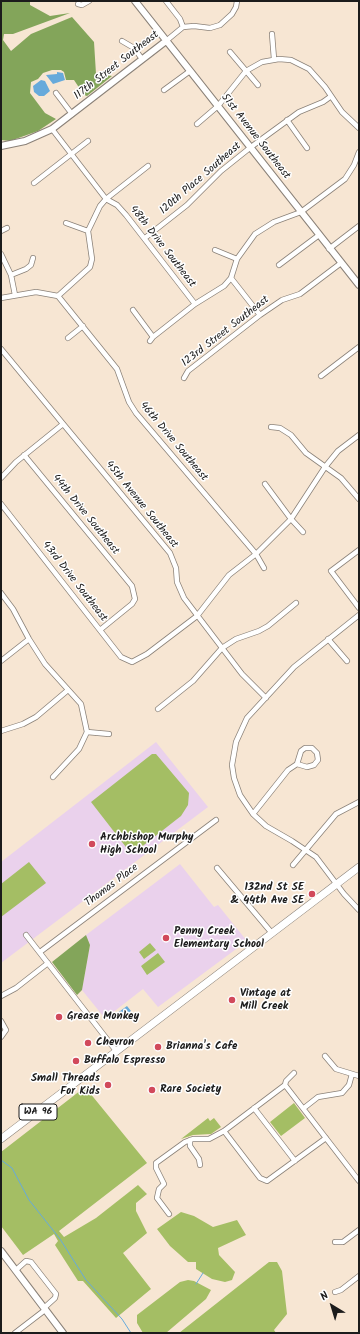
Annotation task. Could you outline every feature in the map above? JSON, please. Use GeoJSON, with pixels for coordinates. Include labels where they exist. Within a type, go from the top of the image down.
{"type":"FeatureCollection","features":[{"type":"Feature","properties":{"kind":"main road","name":"WA 96"},"geometry":{"type":"LineString","coordinates":[[1,1139],[359,866]]}},
{"type":"Feature","properties":{"kind":"street"},"geometry":{"type":"LineString","coordinates":[[78,4],[82,5],[89,1]]}},
{"type":"Feature","properties":{"kind":"street","name":"51st Avenue Southeast"},"geometry":{"type":"LineString","coordinates":[[136,1],[358,284]]}},
{"type":"Feature","properties":{"kind":"street"},"geometry":{"type":"LineString","coordinates":[[166,1],[180,19],[183,27],[194,26],[210,28],[220,25],[232,14],[236,8],[236,1]]}},
{"type":"Feature","properties":{"kind":"street","name":"117th Street Southeast"},"geometry":{"type":"LineString","coordinates":[[1,146],[25,141],[52,129],[183,27]]}},
{"type":"Feature","properties":{"kind":"street"},"geometry":{"type":"LineString","coordinates":[[272,34],[274,59]]}},
{"type":"Feature","properties":{"kind":"street"},"geometry":{"type":"LineString","coordinates":[[122,41],[134,48],[142,59]]}},
{"type":"Feature","properties":{"kind":"street"},"geometry":{"type":"LineString","coordinates":[[230,52],[258,85]]}},
{"type":"Feature","properties":{"kind":"street"},"geometry":{"type":"LineString","coordinates":[[197,124],[218,106],[246,71],[262,62],[274,59],[292,60],[309,69],[325,87],[330,97],[342,112],[359,128]]}},
{"type":"Feature","properties":{"kind":"street"},"geometry":{"type":"LineString","coordinates":[[164,90],[190,71]]}},
{"type":"Feature","properties":{"kind":"street"},"geometry":{"type":"LineString","coordinates":[[56,93],[72,114]]}},
{"type":"Feature","properties":{"kind":"street","name":"120th Place Southeast"},"geometry":{"type":"LineString","coordinates":[[145,238],[187,205],[221,171],[287,120],[299,112],[323,102],[330,97]]}},
{"type":"Feature","properties":{"kind":"street"},"geometry":{"type":"LineString","coordinates":[[287,120],[307,148]]}},
{"type":"Feature","properties":{"kind":"street","name":"48th Drive Southeast"},"geometry":{"type":"LineString","coordinates":[[52,129],[106,199],[117,205],[145,238],[195,304]]}},
{"type":"Feature","properties":{"kind":"street"},"geometry":{"type":"LineString","coordinates":[[34,183],[88,141]]}},
{"type":"Feature","properties":{"kind":"street"},"geometry":{"type":"LineString","coordinates":[[133,310],[152,339],[195,304],[224,286],[231,278],[237,259],[251,238],[264,227],[301,212],[345,179],[354,165],[359,152]]}},
{"type":"Feature","properties":{"kind":"street"},"geometry":{"type":"LineString","coordinates":[[1,298],[36,292],[58,296],[90,267],[92,259],[88,231],[95,216],[106,199],[148,166]]}},
{"type":"Feature","properties":{"kind":"street"},"geometry":{"type":"LineString","coordinates":[[66,223],[88,231]]}},
{"type":"Feature","properties":{"kind":"street"},"geometry":{"type":"LineString","coordinates":[[330,249],[359,226]]}},
{"type":"Feature","properties":{"kind":"street"},"geometry":{"type":"LineString","coordinates":[[1,230],[7,228]]}},
{"type":"Feature","properties":{"kind":"street"},"geometry":{"type":"LineString","coordinates":[[279,265],[319,235]]}},
{"type":"Feature","properties":{"kind":"street"},"geometry":{"type":"LineString","coordinates":[[215,250],[237,259]]}},
{"type":"Feature","properties":{"kind":"street"},"geometry":{"type":"LineString","coordinates":[[1,254],[11,275],[14,295]]}},
{"type":"Feature","properties":{"kind":"street"},"geometry":{"type":"LineString","coordinates":[[11,275],[26,269],[33,258]]}},
{"type":"Feature","properties":{"kind":"street","name":"123rd Street Southeast"},"geometry":{"type":"LineString","coordinates":[[184,378],[188,371],[260,315],[282,300],[300,294],[341,263]]}},
{"type":"Feature","properties":{"kind":"street"},"geometry":{"type":"LineString","coordinates":[[231,278],[260,315]]}},
{"type":"Feature","properties":{"kind":"street","name":"46th Drive Southeast"},"geometry":{"type":"LineString","coordinates":[[58,296],[117,369],[129,402],[136,413],[256,554],[264,568]]}},
{"type":"Feature","properties":{"kind":"street"},"geometry":{"type":"LineString","coordinates":[[68,338],[83,326]]}},
{"type":"Feature","properties":{"kind":"street"},"geometry":{"type":"LineString","coordinates":[[321,376],[359,347]]}},
{"type":"Feature","properties":{"kind":"street","name":"45th Avenue Southeast"},"geometry":{"type":"LineString","coordinates":[[1,349],[170,553],[176,568],[180,590],[197,616],[242,674],[266,698]]}},
{"type":"Feature","properties":{"kind":"street"},"geometry":{"type":"LineString","coordinates":[[1,478],[24,455],[63,424]]}},
{"type":"Feature","properties":{"kind":"street"},"geometry":{"type":"LineString","coordinates":[[271,427],[280,428],[291,435],[306,453],[341,478],[357,492],[359,499]]}},
{"type":"Feature","properties":{"kind":"street"},"geometry":{"type":"LineString","coordinates":[[197,616],[228,575],[256,554],[291,519],[325,467],[338,451],[359,435]]}},
{"type":"Feature","properties":{"kind":"street","name":"44th Drive Southeast"},"geometry":{"type":"LineString","coordinates":[[24,455],[132,586],[135,599],[132,604],[100,630]]}},
{"type":"Feature","properties":{"kind":"street"},"geometry":{"type":"LineString","coordinates":[[265,484],[291,519],[303,532]]}},
{"type":"Feature","properties":{"kind":"street","name":"43rd Drive Southeast"},"geometry":{"type":"LineString","coordinates":[[1,504],[121,657],[132,662],[138,660],[197,616]]}},
{"type":"Feature","properties":{"kind":"street"},"geometry":{"type":"LineString","coordinates":[[359,550],[331,571],[359,608]]}},
{"type":"Feature","properties":{"kind":"street"},"geometry":{"type":"LineString","coordinates":[[1,593],[22,624],[29,639],[45,664],[80,704],[87,732],[79,749],[53,777]]}},
{"type":"Feature","properties":{"kind":"street"},"geometry":{"type":"LineString","coordinates":[[158,709],[193,681],[222,648],[236,639],[259,631],[268,626],[296,604]]}},
{"type":"Feature","properties":{"kind":"street"},"geometry":{"type":"LineString","coordinates":[[359,615],[294,667],[247,718],[236,742],[232,765],[234,778],[240,795],[253,814],[278,834],[316,857],[336,884],[359,910]]}},
{"type":"Feature","properties":{"kind":"street"},"geometry":{"type":"LineString","coordinates":[[1,661],[29,639]]}},
{"type":"Feature","properties":{"kind":"street"},"geometry":{"type":"LineString","coordinates":[[328,639],[347,661]]}},
{"type":"Feature","properties":{"kind":"street"},"geometry":{"type":"LineString","coordinates":[[1,730],[23,724],[36,717],[68,690]]}},
{"type":"Feature","properties":{"kind":"street"},"geometry":{"type":"LineString","coordinates":[[87,732],[109,734]]}},
{"type":"Feature","properties":{"kind":"street"},"geometry":{"type":"LineString","coordinates":[[253,814],[288,770],[298,764],[301,751],[305,748],[312,748],[317,753],[318,760],[314,765],[307,767],[298,764]]}},
{"type":"Feature","properties":{"kind":"street"},"geometry":{"type":"LineString","coordinates":[[293,864],[336,814],[359,802]]}},
{"type":"Feature","properties":{"kind":"street","name":"Thomas Place"},"geometry":{"type":"LineString","coordinates":[[40,952],[216,820]]}},
{"type":"Feature","properties":{"kind":"street"},"geometry":{"type":"LineString","coordinates":[[217,868],[271,932]]}},
{"type":"Feature","properties":{"kind":"street"},"geometry":{"type":"LineString","coordinates":[[26,935],[117,1052]]}},
{"type":"Feature","properties":{"kind":"street"},"geometry":{"type":"LineString","coordinates":[[1,996],[12,991],[48,963]]}},
{"type":"Feature","properties":{"kind":"street"},"geometry":{"type":"LineString","coordinates":[[1,1021],[6,1030],[1,1037]]}},
{"type":"Feature","properties":{"kind":"street"},"geometry":{"type":"LineString","coordinates":[[325,1056],[333,1067],[359,1076]]}},
{"type":"Feature","properties":{"kind":"street"},"geometry":{"type":"LineString","coordinates":[[169,1214],[157,1198],[158,1189],[164,1184],[156,1168],[156,1163],[180,1144],[190,1140],[209,1139],[224,1131],[285,1085],[286,1081],[294,1074]]}},
{"type":"Feature","properties":{"kind":"street"},"geometry":{"type":"LineString","coordinates":[[304,1108],[318,1098],[342,1093],[349,1085],[352,1074]]}},
{"type":"Feature","properties":{"kind":"street"},"geometry":{"type":"LineString","coordinates":[[285,1085],[359,1180]]}},
{"type":"Feature","properties":{"kind":"street"},"geometry":{"type":"LineString","coordinates":[[254,1108],[295,1161]]}},
{"type":"Feature","properties":{"kind":"street"},"geometry":{"type":"LineString","coordinates":[[224,1131],[260,1178],[267,1181],[326,1138]]}},
{"type":"Feature","properties":{"kind":"street"},"geometry":{"type":"LineString","coordinates":[[190,1140],[190,1146],[199,1159],[200,1165]]}},
{"type":"Feature","properties":{"kind":"street"},"geometry":{"type":"LineString","coordinates":[[335,1242],[342,1242],[359,1230]]}},
{"type":"Feature","properties":{"kind":"street"},"geometry":{"type":"LineString","coordinates":[[1,1251],[63,1333]]}},
{"type":"Feature","properties":{"kind":"street"},"geometry":{"type":"LineString","coordinates":[[16,1270],[26,1261],[31,1262],[56,1294],[55,1298],[44,1309],[16,1333]]}},
{"type":"Feature","properties":{"kind":"street"},"geometry":{"type":"LineString","coordinates":[[335,1292],[341,1290],[359,1276]]}},
{"type":"Feature","properties":{"kind":"shaded area","name":"Archbishop Murphy High School"},"geometry":{"type":"Polygon","coordinates":[[[156,742],[208,807],[1,963],[1,862],[156,742]]]}},
{"type":"Feature","properties":{"kind":"shaded area","name":"Penny Creek Elementary School"},"geometry":{"type":"Polygon","coordinates":[[[180,864],[214,907],[218,905],[247,941],[158,1007],[143,989],[107,1017],[103,1016],[82,990],[90,945],[86,935],[180,864]]]}},
{"type":"Feature","properties":{"kind":"green space"},"geometry":{"type":"Polygon","coordinates":[[[1,1],[30,1],[30,5],[50,16],[70,13],[13,34],[4,34],[3,40],[11,51],[31,34],[72,17],[94,42],[96,74],[112,76],[87,96],[84,95],[74,80],[66,80],[64,72],[61,70],[52,70],[43,73],[38,79],[31,82],[30,93],[45,113],[56,119],[38,131],[10,141],[1,140],[1,1]]]}},
{"type":"Feature","properties":{"kind":"green space"},"geometry":{"type":"Polygon","coordinates":[[[152,754],[156,754],[189,793],[188,805],[181,816],[135,852],[129,851],[91,802],[152,754]]]}},
{"type":"Feature","properties":{"kind":"green space"},"geometry":{"type":"Polygon","coordinates":[[[29,862],[46,883],[1,917],[1,884],[29,862]]]}},
{"type":"Feature","properties":{"kind":"green space"},"geometry":{"type":"Polygon","coordinates":[[[86,935],[90,945],[82,990],[77,995],[52,962],[86,935]]]}},
{"type":"Feature","properties":{"kind":"green space"},"geometry":{"type":"Polygon","coordinates":[[[150,943],[156,950],[144,959],[139,952],[150,943]]]}},
{"type":"Feature","properties":{"kind":"green space"},"geometry":{"type":"Polygon","coordinates":[[[158,953],[165,962],[147,975],[141,966],[158,953]]]}},
{"type":"Feature","properties":{"kind":"green space"},"geometry":{"type":"Polygon","coordinates":[[[85,1087],[147,1163],[59,1231],[64,1237],[96,1218],[138,1185],[147,1194],[136,1203],[136,1211],[147,1233],[123,1253],[151,1289],[116,1318],[83,1281],[78,1281],[55,1245],[58,1241],[54,1234],[23,1255],[1,1226],[1,1152],[85,1087]]]}},
{"type":"Feature","properties":{"kind":"green space"},"geometry":{"type":"Polygon","coordinates":[[[294,1103],[305,1118],[281,1136],[270,1122],[294,1103]]]}},
{"type":"Feature","properties":{"kind":"green space"},"geometry":{"type":"Polygon","coordinates":[[[208,1118],[210,1121],[214,1118],[221,1127],[211,1134],[193,1135],[181,1139],[208,1118]]]}},
{"type":"Feature","properties":{"kind":"green space"},"geometry":{"type":"Polygon","coordinates":[[[181,1212],[194,1216],[213,1227],[237,1220],[246,1235],[218,1248],[219,1255],[235,1272],[232,1280],[225,1282],[212,1279],[196,1269],[196,1262],[188,1262],[170,1246],[157,1229],[181,1212]]]}},
{"type":"Feature","properties":{"kind":"green space"},"geometry":{"type":"Polygon","coordinates":[[[269,1262],[277,1262],[282,1271],[287,1314],[274,1330],[276,1333],[179,1333],[269,1262]]]}},
{"type":"Feature","properties":{"kind":"green space"},"geometry":{"type":"Polygon","coordinates":[[[188,1280],[194,1281],[211,1290],[206,1299],[166,1333],[143,1333],[137,1323],[137,1315],[180,1282],[188,1280]]]}},
{"type":"Feature","properties":{"kind":"water"},"geometry":{"type":"Polygon","coordinates":[[[57,72],[63,73],[65,80],[53,84],[46,75],[57,74],[57,72]]]}},
{"type":"Feature","properties":{"kind":"water"},"geometry":{"type":"Polygon","coordinates":[[[41,80],[45,81],[50,91],[44,96],[39,96],[34,92],[33,86],[41,80]]]}},
{"type":"Feature","properties":{"kind":"water"},"geometry":{"type":"Polygon","coordinates":[[[127,1006],[131,1011],[122,1020],[118,1019],[116,1014],[127,1006]]]}},
{"type":"Feature","properties":{"kind":"waterway"},"geometry":{"type":"LineString","coordinates":[[1,1160],[12,1168],[29,1200],[60,1239],[86,1280],[122,1319],[131,1333]]}},
{"type":"Feature","properties":{"kind":"waterway"},"geometry":{"type":"LineString","coordinates":[[196,1284],[203,1273]]}},
{"type":"Feature","properties":{"kind":"place","name":"Archbishop Murphy High School"},"geometry":{"type":"Point","coordinates":[92,844]}},
{"type":"Feature","properties":{"kind":"place","name":"132nd St SE & 44th Ave SE"},"geometry":{"type":"Point","coordinates":[312,894]}},
{"type":"Feature","properties":{"kind":"place","name":"Penny Creek Elementary School"},"geometry":{"type":"Point","coordinates":[166,938]}},
{"type":"Feature","properties":{"kind":"place","name":"Vintage at Mill Creek"},"geometry":{"type":"Point","coordinates":[232,1000]}},
{"type":"Feature","properties":{"kind":"place","name":"Grease Monkey"},"geometry":{"type":"Point","coordinates":[59,1017]}},
{"type":"Feature","properties":{"kind":"place","name":"Chevron"},"geometry":{"type":"Point","coordinates":[88,1043]}},
{"type":"Feature","properties":{"kind":"place","name":"Brianna's Cafe"},"geometry":{"type":"Point","coordinates":[158,1047]}},
{"type":"Feature","properties":{"kind":"place","name":"Buffalo Espresso"},"geometry":{"type":"Point","coordinates":[76,1061]}},
{"type":"Feature","properties":{"kind":"place","name":"Small Threads For Kids"},"geometry":{"type":"Point","coordinates":[108,1085]}},
{"type":"Feature","properties":{"kind":"place","name":"Rare Society"},"geometry":{"type":"Point","coordinates":[152,1090]}}]}
